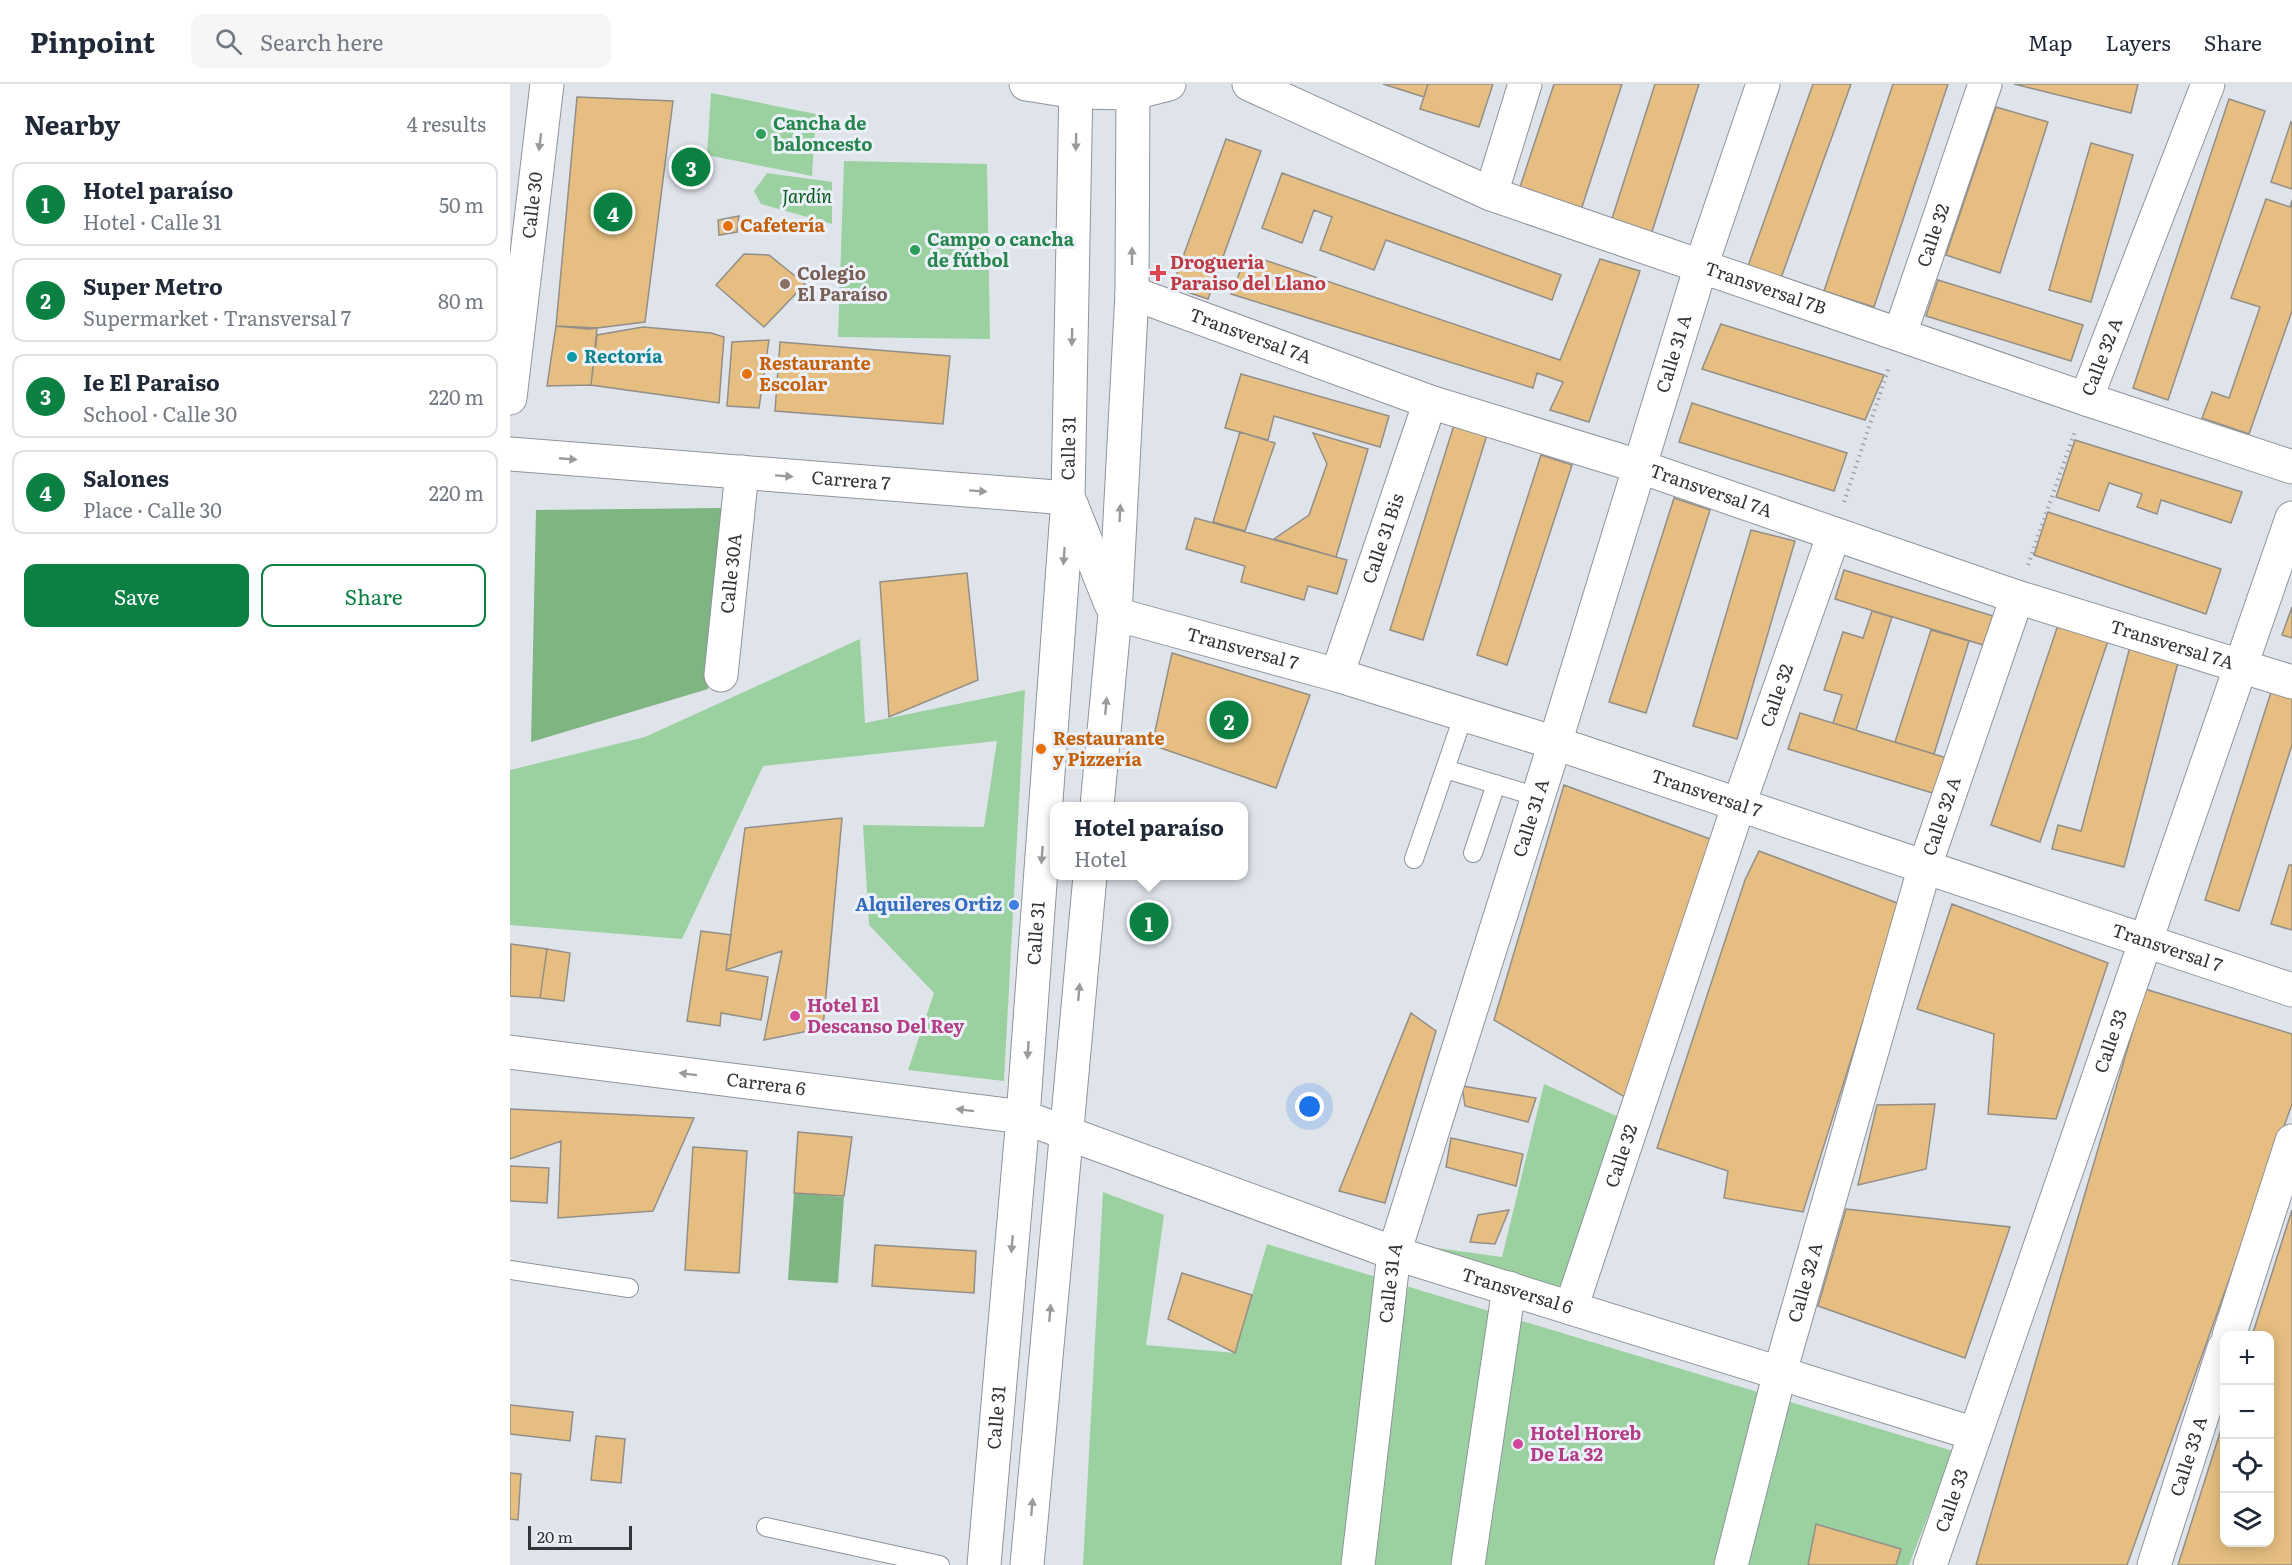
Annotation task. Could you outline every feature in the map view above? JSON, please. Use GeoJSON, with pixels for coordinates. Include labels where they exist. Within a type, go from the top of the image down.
{"type":"FeatureCollection","features":[{"type":"Feature","properties":{"kind":"street","name":"Calle 30"},"geometry":{"type":"LineString","coordinates":[[510,398],[546,84]]}},
{"type":"Feature","properties":{"kind":"street"},"geometry":{"type":"LineString","coordinates":[[1026,84],[1076,88],[1133,88],[1169,84]]}},
{"type":"Feature","properties":{"kind":"street","name":"Transversal 7B"},"geometry":{"type":"LineString","coordinates":[[1249,84],[1491,194],[2086,399],[2292,467]]}},
{"type":"Feature","properties":{"kind":"street"},"geometry":{"type":"LineString","coordinates":[[1491,194],[1525,84]]}},
{"type":"Feature","properties":{"kind":"street","name":"Calle 31 A"},"geometry":{"type":"LineString","coordinates":[[1358,1565],[1394,1253],[1555,743],[1701,266],[1763,84]]}},
{"type":"Feature","properties":{"kind":"street","name":"Calle 32"},"geometry":{"type":"LineString","coordinates":[[1900,334],[1986,84]]}},
{"type":"Feature","properties":{"kind":"street","name":"Calle 32 A"},"geometry":{"type":"LineString","coordinates":[[2086,399],[2208,84]]}},
{"type":"Feature","properties":{"kind":"street","name":"Calle 31"},"geometry":{"type":"LineString","coordinates":[[984,1565],[1023,1117],[1068,498],[1076,88]]}},
{"type":"Feature","properties":{"kind":"street"},"geometry":{"type":"LineString","coordinates":[[1097,802],[1115,614],[1132,293],[1133,88]]}},
{"type":"Feature","properties":{"kind":"street","name":"Transversal 7A"},"geometry":{"type":"LineString","coordinates":[[1132,293],[1430,402],[1638,466],[2017,597],[2292,682]]}},
{"type":"Feature","properties":{"kind":"street","name":"Calle 31 Bis"},"geometry":{"type":"LineString","coordinates":[[1337,675],[1430,402]]}},
{"type":"Feature","properties":{"kind":"street","name":"Carrera 7"},"geometry":{"type":"LineString","coordinates":[[510,454],[1068,498]]}},
{"type":"Feature","properties":{"kind":"street","name":"Calle 30A"},"geometry":{"type":"LineString","coordinates":[[722,675],[741,472]]}},
{"type":"Feature","properties":{"kind":"street"},"geometry":{"type":"LineString","coordinates":[[1068,498],[1115,614]]}},
{"type":"Feature","properties":{"kind":"street","name":"Calle 33"},"geometry":{"type":"LineString","coordinates":[[1930,1565],[2292,518]]}},
{"type":"Feature","properties":{"kind":"street","name":"Calle 32"},"geometry":{"type":"LineString","coordinates":[[1571,1308],[1739,804],[1834,534]]}},
{"type":"Feature","properties":{"kind":"street","name":"Calle 32 A"},"geometry":{"type":"LineString","coordinates":[[1731,1565],[1779,1372],[1925,866],[2017,597]]}},
{"type":"Feature","properties":{"kind":"street","name":"Transversal 7"},"geometry":{"type":"LineString","coordinates":[[1115,614],[1337,675],[1555,743],[2292,990]]}},
{"type":"Feature","properties":{"kind":"street"},"geometry":{"type":"LineString","coordinates":[[1027,1565],[1090,880]]}},
{"type":"Feature","properties":{"kind":"street","name":"Carrera 6"},"geometry":{"type":"LineString","coordinates":[[510,1052],[1023,1117],[1066,1134]]}},
{"type":"Feature","properties":{"kind":"street","name":"Transversal 6"},"geometry":{"type":"LineString","coordinates":[[1066,1134],[1394,1253],[1975,1434]]}},
{"type":"Feature","properties":{"kind":"street"},"geometry":{"type":"LineString","coordinates":[[2230,1331],[2292,1141]]}},
{"type":"Feature","properties":{"kind":"street"},"geometry":{"type":"LineString","coordinates":[[1468,1565],[1509,1288]]}},
{"type":"Feature","properties":{"kind":"street","name":"Calle 33 A"},"geometry":{"type":"LineString","coordinates":[[2154,1565],[2220,1360]]}},
{"type":"Feature","properties":{"kind":"lane"},"geometry":{"type":"LineString","coordinates":[[1414,859],[1464,714]]}},
{"type":"Feature","properties":{"kind":"lane"},"geometry":{"type":"LineString","coordinates":[[1445,769],[1538,797]]}},
{"type":"Feature","properties":{"kind":"lane"},"geometry":{"type":"LineString","coordinates":[[1473,853],[1496,784]]}},
{"type":"Feature","properties":{"kind":"lane"},"geometry":{"type":"LineString","coordinates":[[510,1270],[629,1288]]}},
{"type":"Feature","properties":{"kind":"lane"},"geometry":{"type":"LineString","coordinates":[[766,1527],[940,1565]]}},
{"type":"Feature","properties":{"kind":"path"},"geometry":{"type":"LineString","coordinates":[[1834,534],[1900,334]]}},
{"type":"Feature","properties":{"kind":"path","name":"Calle 32 A"},"geometry":{"type":"LineString","coordinates":[[2017,597],[2086,399]]}},
{"type":"Feature","properties":{"kind":"green space","name":"Cancha de baloncesto"},"geometry":{"type":"Polygon","coordinates":[[[711,93],[816,114],[812,176],[707,155],[711,93]]]}},
{"type":"Feature","properties":{"kind":"green space","name":"Campo o cancha de fútbol"},"geometry":{"type":"Polygon","coordinates":[[[844,161],[987,164],[990,339],[838,337],[844,161]]]}},
{"type":"Feature","properties":{"kind":"green space","name":"Jardín"},"geometry":{"type":"Polygon","coordinates":[[[767,173],[832,182],[832,224],[761,204],[754,191],[767,173]]]}},
{"type":"Feature","properties":{"kind":"green space"},"geometry":{"type":"Polygon","coordinates":[[[722,508],[708,689],[531,742],[536,510],[722,508]]]}},
{"type":"Feature","properties":{"kind":"green space"},"geometry":{"type":"Polygon","coordinates":[[[860,639],[865,723],[1025,690],[1004,1081],[908,1070],[934,993],[869,925],[863,825],[984,827],[997,741],[763,766],[682,939],[510,925],[510,770],[645,737],[860,639]]]}},
{"type":"Feature","properties":{"kind":"green space"},"geometry":{"type":"Polygon","coordinates":[[[1544,1084],[1621,1118],[1560,1288],[1408,1244],[1502,1257],[1544,1084]]]}},
{"type":"Feature","properties":{"kind":"green space"},"geometry":{"type":"Polygon","coordinates":[[[1103,1192],[1164,1215],[1146,1345],[1235,1353],[1267,1244],[1953,1451],[1909,1565],[1083,1565],[1103,1192]]]}},
{"type":"Feature","properties":{"kind":"green space"},"geometry":{"type":"Polygon","coordinates":[[[794,1193],[844,1197],[838,1283],[788,1280],[794,1193]]]}},
{"type":"Feature","properties":{"kind":"building"},"geometry":{"type":"Polygon","coordinates":[[[1383,84],[1428,84],[1424,97],[1383,84]]]}},
{"type":"Feature","properties":{"kind":"building"},"geometry":{"type":"Polygon","coordinates":[[[1428,84],[1493,84],[1479,127],[1420,109],[1428,84]]]}},
{"type":"Feature","properties":{"kind":"building"},"geometry":{"type":"Polygon","coordinates":[[[1554,84],[1622,84],[1581,210],[1520,187],[1554,84]]]}},
{"type":"Feature","properties":{"kind":"building"},"geometry":{"type":"Polygon","coordinates":[[[1655,84],[1699,84],[1649,241],[1609,228],[1655,84]]]}},
{"type":"Feature","properties":{"kind":"building"},"geometry":{"type":"Polygon","coordinates":[[[1813,84],[1851,84],[1781,278],[1748,266],[1813,84]]]}},
{"type":"Feature","properties":{"kind":"building"},"geometry":{"type":"Polygon","coordinates":[[[1893,84],[1948,84],[1874,307],[1824,291],[1893,84]]]}},
{"type":"Feature","properties":{"kind":"building"},"geometry":{"type":"Polygon","coordinates":[[[2014,84],[2138,84],[2131,113],[2014,84]]]}},
{"type":"Feature","properties":{"kind":"building"},"geometry":{"type":"Polygon","coordinates":[[[577,97],[673,101],[645,322],[589,329],[556,326],[577,97]]]}},
{"type":"Feature","properties":{"kind":"building"},"geometry":{"type":"Polygon","coordinates":[[[2229,99],[2265,111],[2168,400],[2133,388],[2229,99]]]}},
{"type":"Feature","properties":{"kind":"building"},"geometry":{"type":"Polygon","coordinates":[[[1996,107],[2048,122],[2000,273],[1946,255],[1996,107]]]}},
{"type":"Feature","properties":{"kind":"building"},"geometry":{"type":"Polygon","coordinates":[[[2292,123],[2292,189],[2271,182],[2292,123]]]}},
{"type":"Feature","properties":{"kind":"building"},"geometry":{"type":"Polygon","coordinates":[[[1226,139],[1261,151],[1208,299],[1172,287],[1226,139]]]}},
{"type":"Feature","properties":{"kind":"building"},"geometry":{"type":"Polygon","coordinates":[[[2091,143],[2133,155],[2091,302],[2049,290],[2091,143]]]}},
{"type":"Feature","properties":{"kind":"building"},"geometry":{"type":"Polygon","coordinates":[[[1282,173],[1561,275],[1552,300],[1386,240],[1374,270],[1320,250],[1332,217],[1314,210],[1302,243],[1262,228],[1282,173]]]}},
{"type":"Feature","properties":{"kind":"building"},"geometry":{"type":"Polygon","coordinates":[[[2266,199],[2290,207],[2292,200],[2292,311],[2249,434],[2202,418],[2212,392],[2229,398],[2260,307],[2231,298],[2266,199]]]}},
{"type":"Feature","properties":{"kind":"building","name":"Cafetería"},"geometry":{"type":"Polygon","coordinates":[[[739,216],[737,232],[719,235],[718,220],[739,216]]]}},
{"type":"Feature","properties":{"kind":"building"},"geometry":{"type":"Polygon","coordinates":[[[744,254],[769,255],[805,284],[764,327],[716,285],[744,254]]]}},
{"type":"Feature","properties":{"kind":"building"},"geometry":{"type":"Polygon","coordinates":[[[1247,254],[1560,360],[1600,259],[1640,271],[1589,422],[1550,410],[1563,382],[1537,373],[1533,388],[1231,294],[1247,254]]]}},
{"type":"Feature","properties":{"kind":"building"},"geometry":{"type":"Polygon","coordinates":[[[1938,280],[2083,325],[2071,361],[1926,316],[1938,280]]]}},
{"type":"Feature","properties":{"kind":"building"},"geometry":{"type":"Polygon","coordinates":[[[1721,324],[1884,375],[1865,420],[1702,369],[1721,324]]]}},
{"type":"Feature","properties":{"kind":"building","name":"Rectoría"},"geometry":{"type":"Polygon","coordinates":[[[556,326],[597,328],[591,385],[547,386],[556,326]]]}},
{"type":"Feature","properties":{"kind":"building"},"geometry":{"type":"Polygon","coordinates":[[[643,327],[711,333],[724,337],[719,403],[591,385],[597,335],[643,327]]]}},
{"type":"Feature","properties":{"kind":"building","name":"Restaurante Escolar"},"geometry":{"type":"Polygon","coordinates":[[[769,340],[759,408],[727,406],[732,342],[769,340]]]}},
{"type":"Feature","properties":{"kind":"building"},"geometry":{"type":"Polygon","coordinates":[[[780,342],[950,356],[943,424],[775,411],[780,342]]]}},
{"type":"Feature","properties":{"kind":"building"},"geometry":{"type":"Polygon","coordinates":[[[1241,374],[1389,416],[1380,447],[1274,416],[1268,440],[1225,428],[1241,374]]]}},
{"type":"Feature","properties":{"kind":"building"},"geometry":{"type":"Polygon","coordinates":[[[1692,403],[1847,453],[1834,491],[1679,442],[1692,403]]]}},
{"type":"Feature","properties":{"kind":"building"},"geometry":{"type":"Polygon","coordinates":[[[1454,425],[1487,435],[1423,640],[1390,630],[1454,425]]]}},
{"type":"Feature","properties":{"kind":"building"},"geometry":{"type":"Polygon","coordinates":[[[1240,432],[1275,443],[1245,531],[1213,522],[1240,432]]]}},
{"type":"Feature","properties":{"kind":"building"},"geometry":{"type":"Polygon","coordinates":[[[1313,433],[1368,449],[1336,557],[1274,539],[1309,515],[1327,464],[1313,433]]]}},
{"type":"Feature","properties":{"kind":"building"},"geometry":{"type":"Polygon","coordinates":[[[2075,440],[2242,492],[2231,523],[2161,500],[2157,514],[2137,507],[2142,494],[2109,483],[2099,511],[2056,497],[2075,440]]]}},
{"type":"Feature","properties":{"kind":"building"},"geometry":{"type":"Polygon","coordinates":[[[1541,455],[1572,465],[1507,665],[1477,655],[1541,455]]]}},
{"type":"Feature","properties":{"kind":"building"},"geometry":{"type":"Polygon","coordinates":[[[1674,498],[1710,510],[1646,713],[1609,702],[1674,498]]]}},
{"type":"Feature","properties":{"kind":"building"},"geometry":{"type":"Polygon","coordinates":[[[2048,512],[2221,569],[2206,614],[2034,555],[2048,512]]]}},
{"type":"Feature","properties":{"kind":"building"},"geometry":{"type":"Polygon","coordinates":[[[1195,518],[1347,560],[1337,594],[1308,586],[1304,600],[1241,582],[1245,566],[1186,549],[1195,518]]]}},
{"type":"Feature","properties":{"kind":"building"},"geometry":{"type":"Polygon","coordinates":[[[1751,530],[1795,541],[1737,739],[1693,726],[1751,530]]]}},
{"type":"Feature","properties":{"kind":"building"},"geometry":{"type":"Polygon","coordinates":[[[1844,570],[1993,616],[1983,645],[1835,599],[1844,570]]]}},
{"type":"Feature","properties":{"kind":"building"},"geometry":{"type":"Polygon","coordinates":[[[967,573],[978,680],[889,717],[880,582],[967,573]]]}},
{"type":"Feature","properties":{"kind":"building"},"geometry":{"type":"Polygon","coordinates":[[[2292,607],[2292,638],[2282,635],[2292,607]]]}},
{"type":"Feature","properties":{"kind":"building"},"geometry":{"type":"Polygon","coordinates":[[[1872,611],[1892,617],[1856,730],[1833,723],[1842,695],[1824,690],[1843,632],[1863,638],[1872,611]]]}},
{"type":"Feature","properties":{"kind":"building"},"geometry":{"type":"Polygon","coordinates":[[[2059,622],[2109,638],[2040,842],[1991,825],[2059,622]]]}},
{"type":"Feature","properties":{"kind":"building"},"geometry":{"type":"Polygon","coordinates":[[[1931,630],[1969,641],[1934,754],[1895,742],[1931,630]]]}},
{"type":"Feature","properties":{"kind":"building"},"geometry":{"type":"Polygon","coordinates":[[[2131,643],[2180,655],[2124,867],[2052,849],[2058,825],[2081,831],[2131,643]]]}},
{"type":"Feature","properties":{"kind":"building"},"geometry":{"type":"Polygon","coordinates":[[[1172,653],[1310,695],[1276,788],[1152,745],[1172,653]]]}},
{"type":"Feature","properties":{"kind":"building"},"geometry":{"type":"Polygon","coordinates":[[[2272,689],[2292,696],[2292,745],[2239,911],[2205,900],[2272,689]]]}},
{"type":"Feature","properties":{"kind":"building"},"geometry":{"type":"Polygon","coordinates":[[[1800,713],[1950,759],[1939,795],[1788,749],[1800,713]]]}},
{"type":"Feature","properties":{"kind":"building"},"geometry":{"type":"Polygon","coordinates":[[[1564,785],[1721,843],[1628,1099],[1494,1020],[1564,785]]]}},
{"type":"Feature","properties":{"kind":"building"},"geometry":{"type":"Polygon","coordinates":[[[842,818],[823,1028],[764,1040],[782,951],[726,970],[745,828],[842,818]]]}},
{"type":"Feature","properties":{"kind":"building"},"geometry":{"type":"Polygon","coordinates":[[[1759,851],[1900,904],[1803,1212],[1724,1198],[1728,1171],[1657,1148],[1745,880],[1759,851]]]}},
{"type":"Feature","properties":{"kind":"building"},"geometry":{"type":"Polygon","coordinates":[[[2289,865],[2292,865],[2292,930],[2271,924],[2289,865]]]}},
{"type":"Feature","properties":{"kind":"building"},"geometry":{"type":"Polygon","coordinates":[[[1952,904],[2108,963],[2056,1119],[1988,1114],[1994,1034],[1917,1009],[1952,904]]]}},
{"type":"Feature","properties":{"kind":"building"},"geometry":{"type":"Polygon","coordinates":[[[701,931],[731,935],[726,970],[768,977],[761,1020],[721,1013],[720,1026],[687,1021],[701,931]]]}},
{"type":"Feature","properties":{"kind":"building"},"geometry":{"type":"Polygon","coordinates":[[[511,944],[547,949],[540,998],[510,996],[511,944]]]}},
{"type":"Feature","properties":{"kind":"building"},"geometry":{"type":"Polygon","coordinates":[[[547,949],[570,953],[564,1001],[540,998],[547,949]]]}},
{"type":"Feature","properties":{"kind":"building"},"geometry":{"type":"Polygon","coordinates":[[[2145,989],[2292,1034],[2292,1104],[2127,1565],[1976,1565],[2145,989]]]}},
{"type":"Feature","properties":{"kind":"building"},"geometry":{"type":"Polygon","coordinates":[[[1411,1013],[1436,1031],[1385,1203],[1339,1191],[1411,1013]]]}},
{"type":"Feature","properties":{"kind":"building"},"geometry":{"type":"Polygon","coordinates":[[[1462,1086],[1536,1098],[1528,1122],[1465,1106],[1462,1086]]]}},
{"type":"Feature","properties":{"kind":"building"},"geometry":{"type":"Polygon","coordinates":[[[1935,1104],[1926,1169],[1858,1185],[1877,1105],[1935,1104]]]}},
{"type":"Feature","properties":{"kind":"building"},"geometry":{"type":"Polygon","coordinates":[[[510,1109],[694,1118],[653,1211],[558,1218],[561,1141],[510,1159],[510,1109]]]}},
{"type":"Feature","properties":{"kind":"building"},"geometry":{"type":"Polygon","coordinates":[[[798,1132],[852,1137],[844,1196],[794,1193],[798,1132]]]}},
{"type":"Feature","properties":{"kind":"building"},"geometry":{"type":"Polygon","coordinates":[[[1451,1138],[1523,1154],[1516,1186],[1446,1167],[1451,1138]]]}},
{"type":"Feature","properties":{"kind":"building"},"geometry":{"type":"Polygon","coordinates":[[[693,1147],[747,1151],[739,1273],[685,1270],[693,1147]]]}},
{"type":"Feature","properties":{"kind":"building"},"geometry":{"type":"Polygon","coordinates":[[[510,1166],[549,1168],[547,1203],[510,1201],[510,1166]]]}},
{"type":"Feature","properties":{"kind":"building"},"geometry":{"type":"Polygon","coordinates":[[[1846,1209],[2010,1227],[1965,1358],[1818,1306],[1846,1209]]]}},
{"type":"Feature","properties":{"kind":"building"},"geometry":{"type":"Polygon","coordinates":[[[1509,1210],[1495,1244],[1470,1242],[1478,1215],[1509,1210]]]}},
{"type":"Feature","properties":{"kind":"building"},"geometry":{"type":"Polygon","coordinates":[[[2292,1210],[2292,1565],[2178,1565],[2220,1433],[2220,1547],[2274,1547],[2274,1331],[2254,1331],[2292,1210]]]}},
{"type":"Feature","properties":{"kind":"building"},"geometry":{"type":"Polygon","coordinates":[[[875,1245],[976,1251],[974,1293],[872,1286],[875,1245]]]}},
{"type":"Feature","properties":{"kind":"building"},"geometry":{"type":"Polygon","coordinates":[[[1182,1273],[1252,1295],[1235,1353],[1168,1319],[1182,1273]]]}},
{"type":"Feature","properties":{"kind":"building"},"geometry":{"type":"Polygon","coordinates":[[[510,1405],[573,1412],[570,1441],[510,1434],[510,1405]]]}},
{"type":"Feature","properties":{"kind":"building"},"geometry":{"type":"Polygon","coordinates":[[[596,1436],[625,1439],[621,1483],[591,1480],[596,1436]]]}},
{"type":"Feature","properties":{"kind":"building"},"geometry":{"type":"Polygon","coordinates":[[[510,1473],[521,1474],[518,1520],[510,1519],[510,1473]]]}},
{"type":"Feature","properties":{"kind":"building"},"geometry":{"type":"Polygon","coordinates":[[[1816,1524],[1901,1549],[1896,1565],[1808,1565],[1816,1524]]]}},
{"type":"Feature","properties":{"kind":"place","name":"Cancha de baloncesto"},"geometry":{"type":"Point","coordinates":[761,134]}},
{"type":"Feature","properties":{"kind":"place","name":"Ie El Paraiso"},"geometry":{"type":"Point","coordinates":[691,167]}},
{"type":"Feature","properties":{"kind":"place","name":"Salones"},"geometry":{"type":"Point","coordinates":[613,212]}},
{"type":"Feature","properties":{"kind":"place","name":"Cafetería"},"geometry":{"type":"Point","coordinates":[728,226]}},
{"type":"Feature","properties":{"kind":"place","name":"Campo o cancha de fútbol"},"geometry":{"type":"Point","coordinates":[915,250]}},
{"type":"Feature","properties":{"kind":"place","name":"Drogueria Paraiso del Llano"},"geometry":{"type":"Point","coordinates":[1158,273]}},
{"type":"Feature","properties":{"kind":"place","name":"Colegio El Paraíso"},"geometry":{"type":"Point","coordinates":[785,284]}},
{"type":"Feature","properties":{"kind":"place","name":"Rectoría"},"geometry":{"type":"Point","coordinates":[572,357]}},
{"type":"Feature","properties":{"kind":"place","name":"Restaurante Escolar"},"geometry":{"type":"Point","coordinates":[747,374]}},
{"type":"Feature","properties":{"kind":"place","name":"Super Metro"},"geometry":{"type":"Point","coordinates":[1229,720]}},
{"type":"Feature","properties":{"kind":"place","name":"Restaurante y Pizzería"},"geometry":{"type":"Point","coordinates":[1041,749]}},
{"type":"Feature","properties":{"kind":"place","name":"Alquileres Ortiz"},"geometry":{"type":"Point","coordinates":[1014,905]}},
{"type":"Feature","properties":{"kind":"place","name":"Hotel paraíso"},"geometry":{"type":"Point","coordinates":[1149,922]}},
{"type":"Feature","properties":{"kind":"place","name":"Hotel El Descanso Del Rey"},"geometry":{"type":"Point","coordinates":[795,1016]}},
{"type":"Feature","properties":{"kind":"place","name":"Hotel Horeb De La 32"},"geometry":{"type":"Point","coordinates":[1518,1444]}}]}
